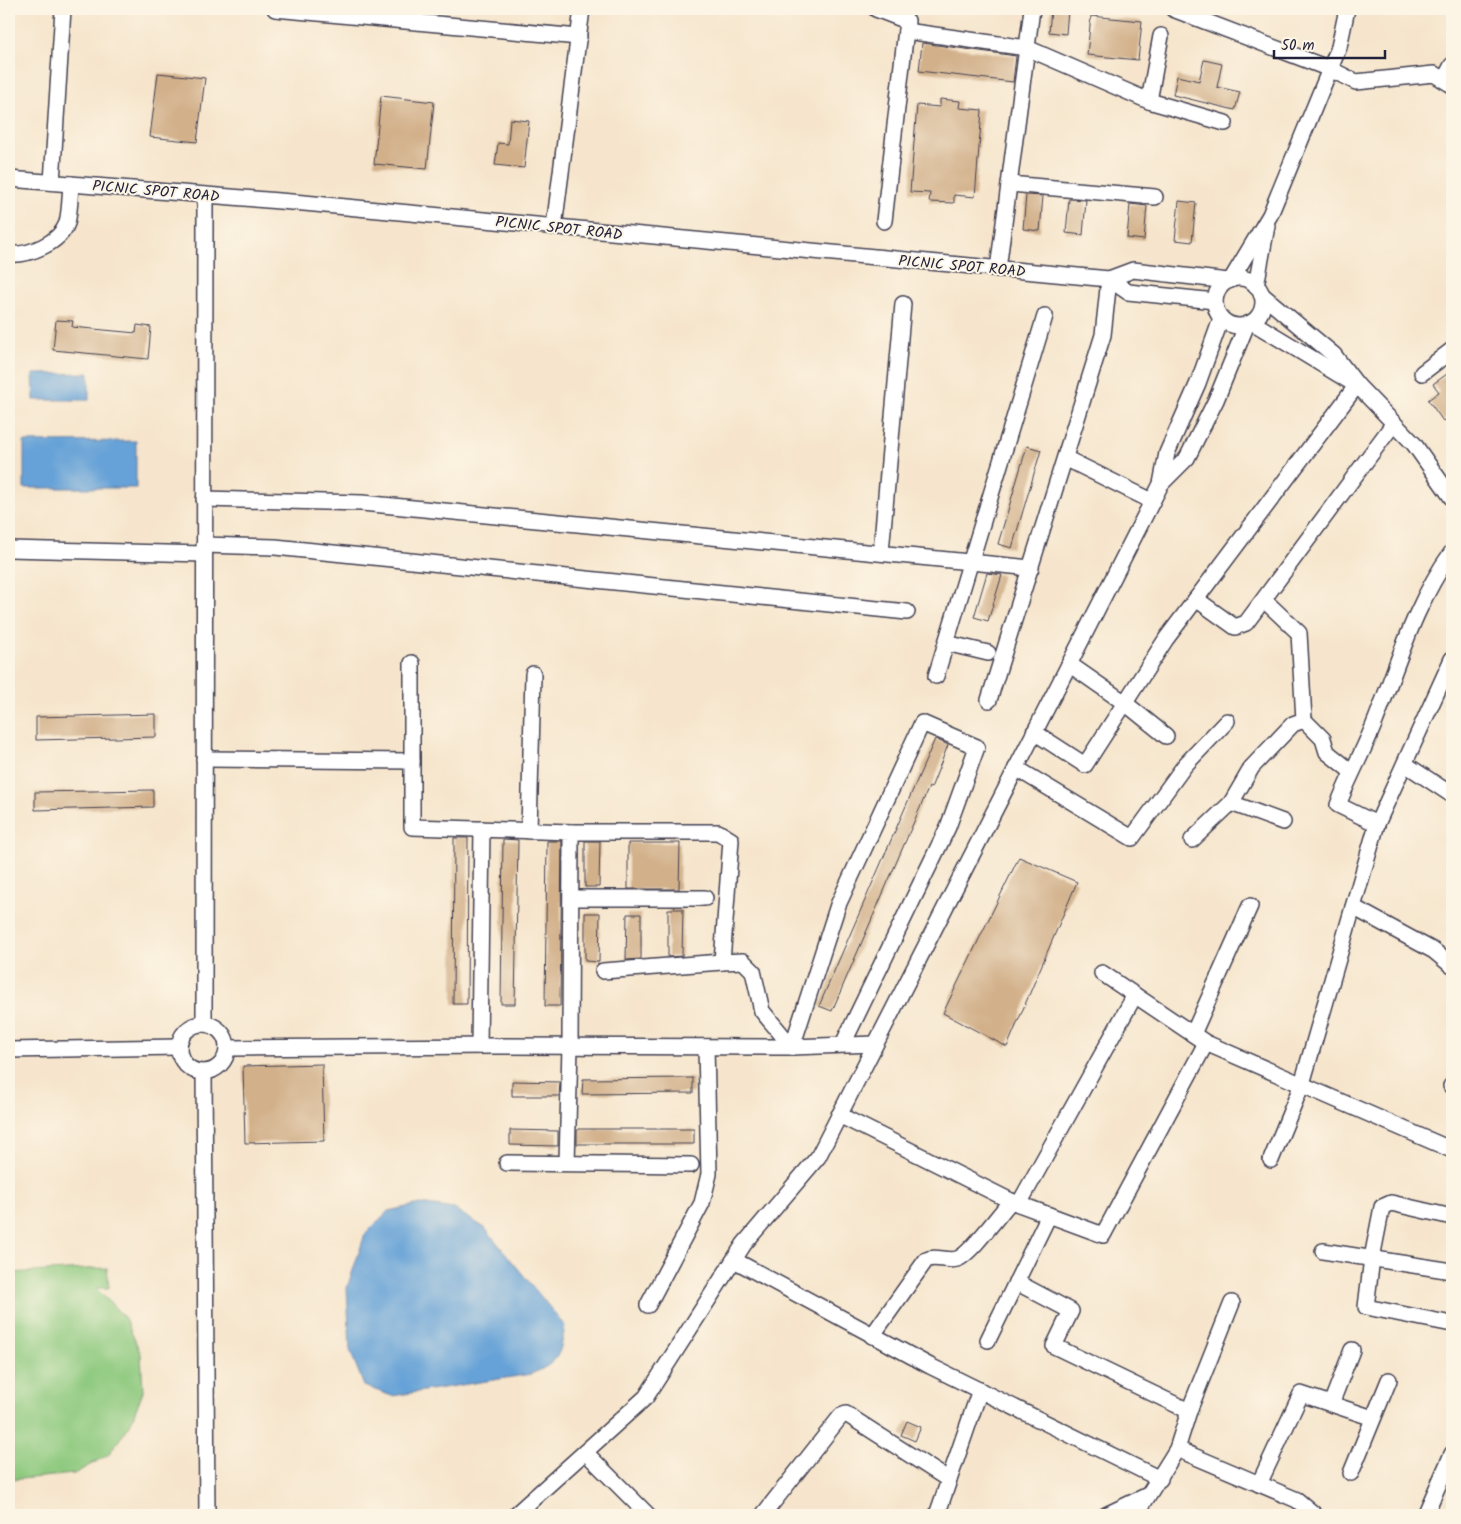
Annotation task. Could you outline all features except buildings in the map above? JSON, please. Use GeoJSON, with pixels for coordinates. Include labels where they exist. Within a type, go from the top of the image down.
{"type":"FeatureCollection","features":[{"type":"Feature","properties":{"kind":"street"},"geometry":{"type":"LineString","coordinates":[[52,182],[63,9]]}},
{"type":"Feature","properties":{"kind":"street"},"geometry":{"type":"LineString","coordinates":[[275,9],[579,37]]}},
{"type":"Feature","properties":{"kind":"street"},"geometry":{"type":"LineString","coordinates":[[554,227],[582,9]]}},
{"type":"Feature","properties":{"kind":"street"},"geometry":{"type":"LineString","coordinates":[[876,9],[907,21],[884,221]]}},
{"type":"Feature","properties":{"kind":"street"},"geometry":{"type":"LineString","coordinates":[[998,269],[1032,9]]}},
{"type":"Feature","properties":{"kind":"street"},"geometry":{"type":"LineString","coordinates":[[1173,9],[1330,69],[1356,82],[1434,74],[1448,83],[1452,65]]}},
{"type":"Feature","properties":{"kind":"street"},"geometry":{"type":"LineString","coordinates":[[1347,9],[1339,47],[1270,215],[1229,280],[1218,289],[1215,302],[1216,311],[1222,319],[1236,326],[1250,323],[1357,385]]}},
{"type":"Feature","properties":{"kind":"street"},"geometry":{"type":"LineString","coordinates":[[906,31],[1027,48],[1149,101],[1225,123]]}},
{"type":"Feature","properties":{"kind":"street"},"geometry":{"type":"LineString","coordinates":[[1149,101],[1161,36]]}},
{"type":"Feature","properties":{"kind":"street","name":"PICNIC SPOT ROAD"},"geometry":{"type":"LineString","coordinates":[[9,179],[205,195],[1109,279],[1133,270],[1229,280]]}},
{"type":"Feature","properties":{"kind":"street"},"geometry":{"type":"LineString","coordinates":[[9,254],[18,255],[48,245],[66,224],[71,184]]}},
{"type":"Feature","properties":{"kind":"street"},"geometry":{"type":"LineString","coordinates":[[1009,184],[1155,197]]}},
{"type":"Feature","properties":{"kind":"street"},"geometry":{"type":"LineString","coordinates":[[204,1024],[205,195]]}},
{"type":"Feature","properties":{"kind":"street"},"geometry":{"type":"LineString","coordinates":[[1161,484],[1187,458],[1216,400],[1250,323],[1262,307],[1259,290],[1270,215]]}},
{"type":"Feature","properties":{"kind":"street"},"geometry":{"type":"LineString","coordinates":[[989,700],[1103,335],[1109,279]]}},
{"type":"Feature","properties":{"kind":"street","name":"PICNIC SPOT ROAD"},"geometry":{"type":"LineString","coordinates":[[1109,279],[1128,292],[1215,302]]}},
{"type":"Feature","properties":{"kind":"street"},"geometry":{"type":"LineString","coordinates":[[1229,280],[1244,279],[1334,355],[1357,385],[1414,444],[1452,498]]}},
{"type":"Feature","properties":{"kind":"street"},"geometry":{"type":"LineString","coordinates":[[880,552],[903,304]]}},
{"type":"Feature","properties":{"kind":"street"},"geometry":{"type":"LineString","coordinates":[[936,676],[1045,316]]}},
{"type":"Feature","properties":{"kind":"street"},"geometry":{"type":"LineString","coordinates":[[514,1515],[646,1397],[744,1244],[818,1157],[1161,484],[1167,452],[1198,383],[1222,319]]}},
{"type":"Feature","properties":{"kind":"street"},"geometry":{"type":"LineString","coordinates":[[1422,373],[1452,350]]}},
{"type":"Feature","properties":{"kind":"street"},"geometry":{"type":"LineString","coordinates":[[1034,732],[1085,765],[1166,639],[1357,385]]}},
{"type":"Feature","properties":{"kind":"street"},"geometry":{"type":"LineString","coordinates":[[1196,599],[1235,627],[1246,623],[1394,423]]}},
{"type":"Feature","properties":{"kind":"street"},"geometry":{"type":"LineString","coordinates":[[1065,458],[1152,502]]}},
{"type":"Feature","properties":{"kind":"street"},"geometry":{"type":"LineString","coordinates":[[204,498],[362,503],[1031,568]]}},
{"type":"Feature","properties":{"kind":"street"},"geometry":{"type":"LineString","coordinates":[[9,549],[275,547],[907,612]]}},
{"type":"Feature","properties":{"kind":"street"},"geometry":{"type":"LineString","coordinates":[[1377,824],[1338,805],[1374,724],[1417,611],[1439,570],[1452,552]]}},
{"type":"Feature","properties":{"kind":"street"},"geometry":{"type":"LineString","coordinates":[[1264,600],[1298,633],[1304,720],[1323,739],[1327,752],[1352,772]]}},
{"type":"Feature","properties":{"kind":"street"},"geometry":{"type":"LineString","coordinates":[[946,644],[988,653]]}},
{"type":"Feature","properties":{"kind":"street"},"geometry":{"type":"LineString","coordinates":[[1271,1160],[1302,1084],[1377,824],[1452,659]]}},
{"type":"Feature","properties":{"kind":"street"},"geometry":{"type":"LineString","coordinates":[[412,663],[412,827],[571,832],[718,832],[731,840],[722,962]]}},
{"type":"Feature","properties":{"kind":"street"},"geometry":{"type":"LineString","coordinates":[[1069,664],[1125,703],[1166,736]]}},
{"type":"Feature","properties":{"kind":"street"},"geometry":{"type":"LineString","coordinates":[[529,830],[533,674]]}},
{"type":"Feature","properties":{"kind":"street"},"geometry":{"type":"LineString","coordinates":[[1016,768],[1132,838],[1185,765],[1228,720]]}},
{"type":"Feature","properties":{"kind":"street"},"geometry":{"type":"LineString","coordinates":[[1192,840],[1231,803],[1252,767],[1293,724],[1304,720]]}},
{"type":"Feature","properties":{"kind":"street"},"geometry":{"type":"LineString","coordinates":[[792,1048],[838,905],[922,723],[977,747],[948,827],[843,1044]]}},
{"type":"Feature","properties":{"kind":"street"},"geometry":{"type":"LineString","coordinates":[[204,759],[412,761]]}},
{"type":"Feature","properties":{"kind":"street"},"geometry":{"type":"LineString","coordinates":[[1405,764],[1452,795]]}},
{"type":"Feature","properties":{"kind":"street"},"geometry":{"type":"LineString","coordinates":[[1231,803],[1283,822]]}},
{"type":"Feature","properties":{"kind":"street"},"geometry":{"type":"LineString","coordinates":[[479,1046],[482,829]]}},
{"type":"Feature","properties":{"kind":"street"},"geometry":{"type":"LineString","coordinates":[[567,1163],[572,898],[571,832]]}},
{"type":"Feature","properties":{"kind":"street"},"geometry":{"type":"LineString","coordinates":[[572,898],[705,898]]}},
{"type":"Feature","properties":{"kind":"street"},"geometry":{"type":"LineString","coordinates":[[1193,1034],[1250,906]]}},
{"type":"Feature","properties":{"kind":"street"},"geometry":{"type":"LineString","coordinates":[[1353,908],[1434,951],[1452,966]]}},
{"type":"Feature","properties":{"kind":"street"},"geometry":{"type":"LineString","coordinates":[[603,971],[743,961],[753,971],[762,1011],[792,1048]]}},
{"type":"Feature","properties":{"kind":"street"},"geometry":{"type":"LineString","coordinates":[[1102,973],[1206,1043],[1452,1150]]}},
{"type":"Feature","properties":{"kind":"street"},"geometry":{"type":"LineString","coordinates":[[872,1336],[926,1260],[930,1258],[954,1260],[965,1255],[1015,1202],[1135,995]]}},
{"type":"Feature","properties":{"kind":"street"},"geometry":{"type":"LineString","coordinates":[[204,1024],[212,1025],[221,1031],[227,1048],[225,1057],[220,1065],[204,1072],[193,1069],[186,1064],[180,1047],[187,1030],[195,1025],[204,1024]]}},
{"type":"Feature","properties":{"kind":"street"},"geometry":{"type":"LineString","coordinates":[[839,1115],[1015,1202],[1103,1235],[1206,1043]]}},
{"type":"Feature","properties":{"kind":"street"},"geometry":{"type":"LineString","coordinates":[[227,1048],[570,1046],[792,1048],[843,1044],[875,1044]]}},
{"type":"Feature","properties":{"kind":"street"},"geometry":{"type":"LineString","coordinates":[[9,1050],[180,1047]]}},
{"type":"Feature","properties":{"kind":"street"},"geometry":{"type":"LineString","coordinates":[[648,1305],[702,1203],[709,1174],[706,1047]]}},
{"type":"Feature","properties":{"kind":"street"},"geometry":{"type":"LineString","coordinates":[[204,1072],[207,1515]]}},
{"type":"Feature","properties":{"kind":"street"},"geometry":{"type":"LineString","coordinates":[[506,1163],[691,1164]]}},
{"type":"Feature","properties":{"kind":"street"},"geometry":{"type":"LineString","coordinates":[[1452,1216],[1391,1203],[1385,1204],[1382,1207],[1372,1258],[1366,1307],[1452,1324]]}},
{"type":"Feature","properties":{"kind":"street"},"geometry":{"type":"LineString","coordinates":[[988,1340],[1048,1215]]}},
{"type":"Feature","properties":{"kind":"street"},"geometry":{"type":"LineString","coordinates":[[1323,1250],[1452,1271]]}},
{"type":"Feature","properties":{"kind":"street"},"geometry":{"type":"LineString","coordinates":[[734,1260],[872,1336],[1160,1479]]}},
{"type":"Feature","properties":{"kind":"street"},"geometry":{"type":"LineString","coordinates":[[1016,1282],[1071,1311],[1054,1346],[1189,1410]]}},
{"type":"Feature","properties":{"kind":"street"},"geometry":{"type":"LineString","coordinates":[[1136,1515],[1177,1449],[1189,1410],[1232,1303]]}},
{"type":"Feature","properties":{"kind":"street"},"geometry":{"type":"LineString","coordinates":[[1331,1404],[1352,1350]]}},
{"type":"Feature","properties":{"kind":"street"},"geometry":{"type":"LineString","coordinates":[[1351,1473],[1389,1380]]}},
{"type":"Feature","properties":{"kind":"street"},"geometry":{"type":"LineString","coordinates":[[937,1515],[980,1390]]}},
{"type":"Feature","properties":{"kind":"street"},"geometry":{"type":"LineString","coordinates":[[1259,1484],[1301,1394],[1373,1418]]}},
{"type":"Feature","properties":{"kind":"street"},"geometry":{"type":"LineString","coordinates":[[768,1514],[841,1416],[846,1414],[949,1480]]}},
{"type":"Feature","properties":{"kind":"street"},"geometry":{"type":"LineString","coordinates":[[1177,1449],[1297,1500],[1315,1515]]}},
{"type":"Feature","properties":{"kind":"street"},"geometry":{"type":"LineString","coordinates":[[585,1452],[648,1515]]}},
{"type":"Feature","properties":{"kind":"street"},"geometry":{"type":"LineString","coordinates":[[1425,1515],[1446,1485],[1452,1454]]}},
{"type":"Feature","properties":{"kind":"street"},"geometry":{"type":"LineString","coordinates":[[1106,1515],[1148,1495]]}},
{"type":"Feature","properties":{"kind":"green space"},"geometry":{"type":"Polygon","coordinates":[[[107,1268],[109,1288],[96,1288],[125,1318],[141,1354],[143,1391],[130,1425],[108,1455],[74,1474],[9,1480],[9,1273],[107,1268]]]}},
{"type":"Feature","properties":{"kind":"water"},"geometry":{"type":"Polygon","coordinates":[[[89,373],[89,400],[34,400],[33,374],[89,373]]]}},
{"type":"Feature","properties":{"kind":"water"},"geometry":{"type":"Polygon","coordinates":[[[136,441],[136,488],[24,488],[24,442],[136,441]]]}},
{"type":"Feature","properties":{"kind":"water"},"geometry":{"type":"Polygon","coordinates":[[[420,1204],[454,1209],[485,1228],[565,1326],[560,1351],[548,1366],[531,1374],[392,1396],[364,1386],[350,1350],[347,1288],[365,1234],[388,1211],[420,1204]]]}}]}
